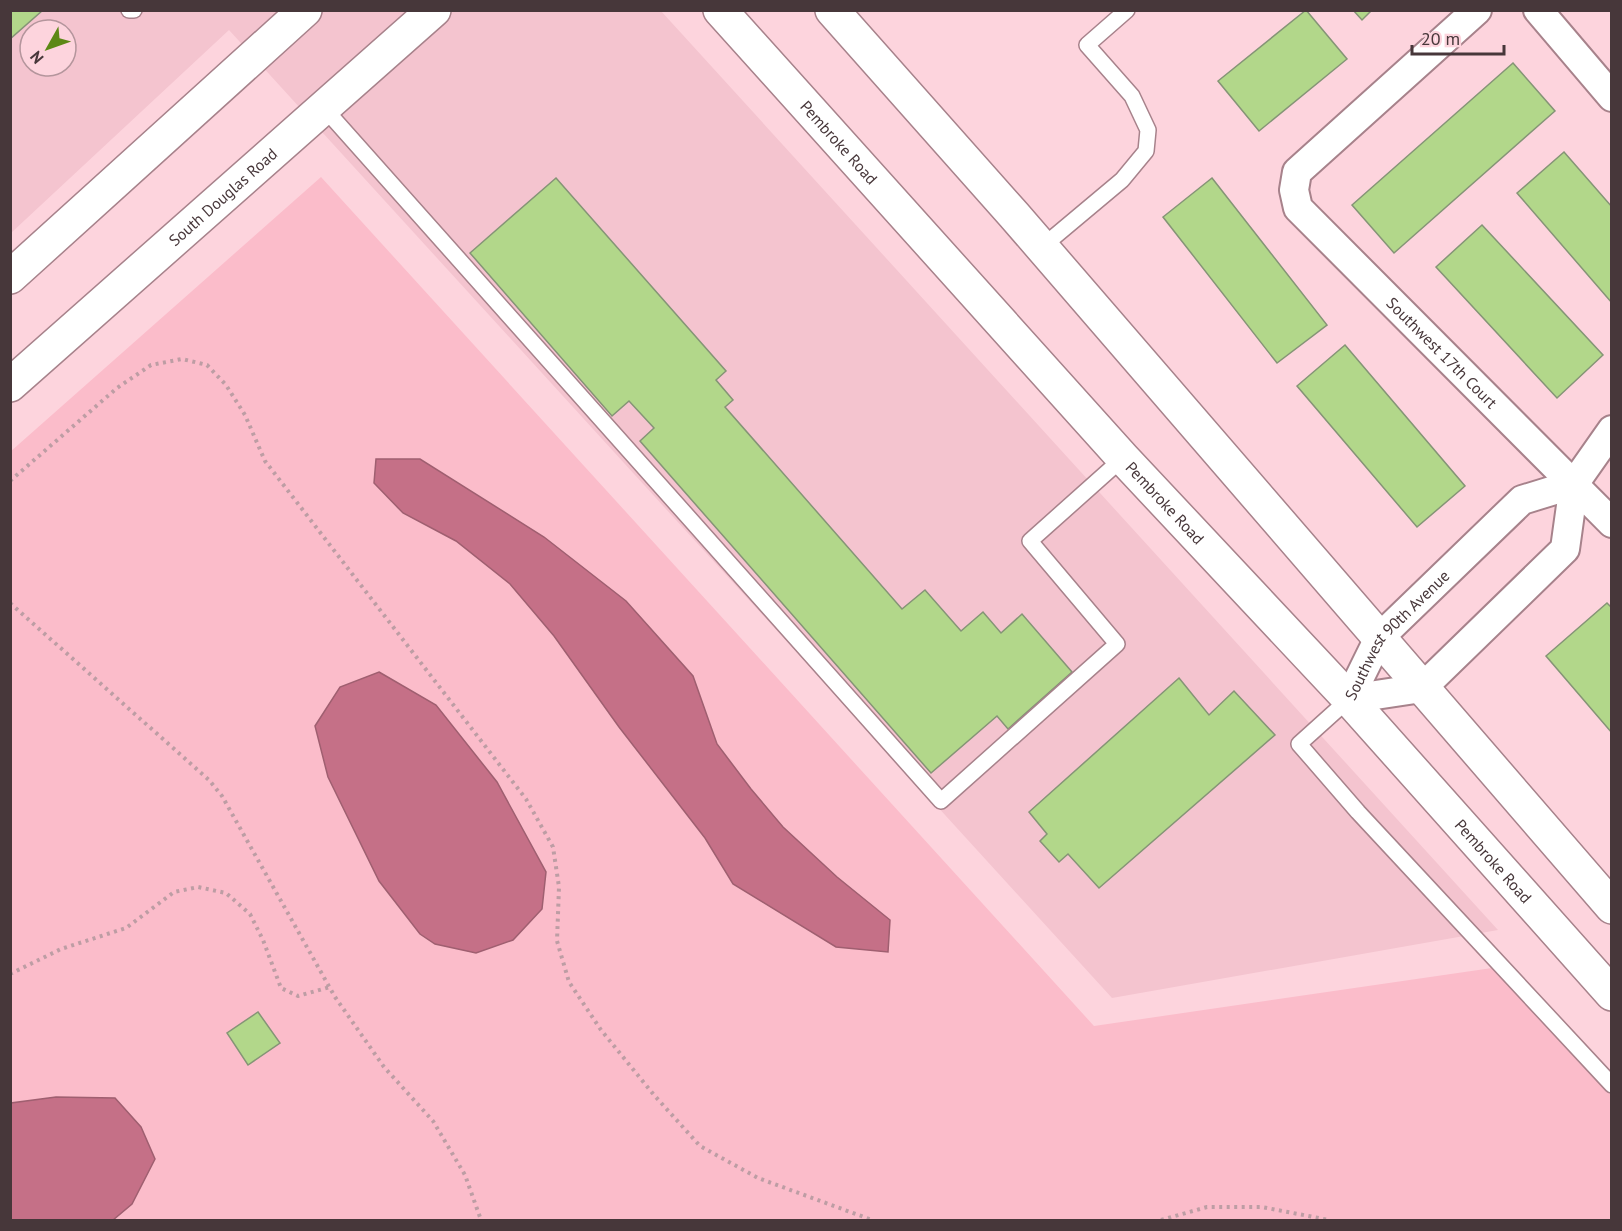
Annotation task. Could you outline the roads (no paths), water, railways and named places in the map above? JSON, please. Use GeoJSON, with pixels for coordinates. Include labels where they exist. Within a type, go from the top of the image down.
{"type":"FeatureCollection","features":[{"type":"Feature","properties":{"kind":"main road"},"geometry":{"type":"LineString","coordinates":[[10,277],[304,10]]}},
{"type":"Feature","properties":{"kind":"main road","name":"South Douglas Road"},"geometry":{"type":"LineString","coordinates":[[10,385],[434,10]]}},
{"type":"Feature","properties":{"kind":"main road","name":"Pembroke Road"},"geometry":{"type":"LineString","coordinates":[[720,10],[1123,458],[1349,699],[1611,994]]}},
{"type":"Feature","properties":{"kind":"main road"},"geometry":{"type":"LineString","coordinates":[[832,10],[1042,247],[1611,908]]}},
{"type":"Feature","properties":{"kind":"street","name":"Southwest 17th Court"},"geometry":{"type":"LineString","coordinates":[[1477,10],[1297,172],[1294,190],[1298,208],[1574,484],[1611,524]]}},
{"type":"Feature","properties":{"kind":"street"},"geometry":{"type":"LineString","coordinates":[[1538,10],[1611,97]]}},
{"type":"Feature","properties":{"kind":"street"},"geometry":{"type":"LineString","coordinates":[[1422,688],[1565,549],[1574,484],[1611,430]]}},
{"type":"Feature","properties":{"kind":"street","name":"Southwest 90th Avenue"},"geometry":{"type":"LineString","coordinates":[[1349,699],[1379,638],[1522,500],[1574,484]]}},
{"type":"Feature","properties":{"kind":"street","name":"Southwest 90th Avenue"},"geometry":{"type":"LineString","coordinates":[[1349,699],[1422,688]]}},
{"type":"Feature","properties":{"kind":"lane"},"geometry":{"type":"LineString","coordinates":[[1042,247],[1122,180],[1146,151],[1148,130],[1132,96],[1087,45],[1127,10]]}},
{"type":"Feature","properties":{"kind":"lane"},"geometry":{"type":"LineString","coordinates":[[324,108],[941,801],[1117,644],[1030,541],[1123,458]]}},
{"type":"Feature","properties":{"kind":"lane"},"geometry":{"type":"LineString","coordinates":[[1349,699],[1299,744],[1358,812],[1611,1085]]}}]}
